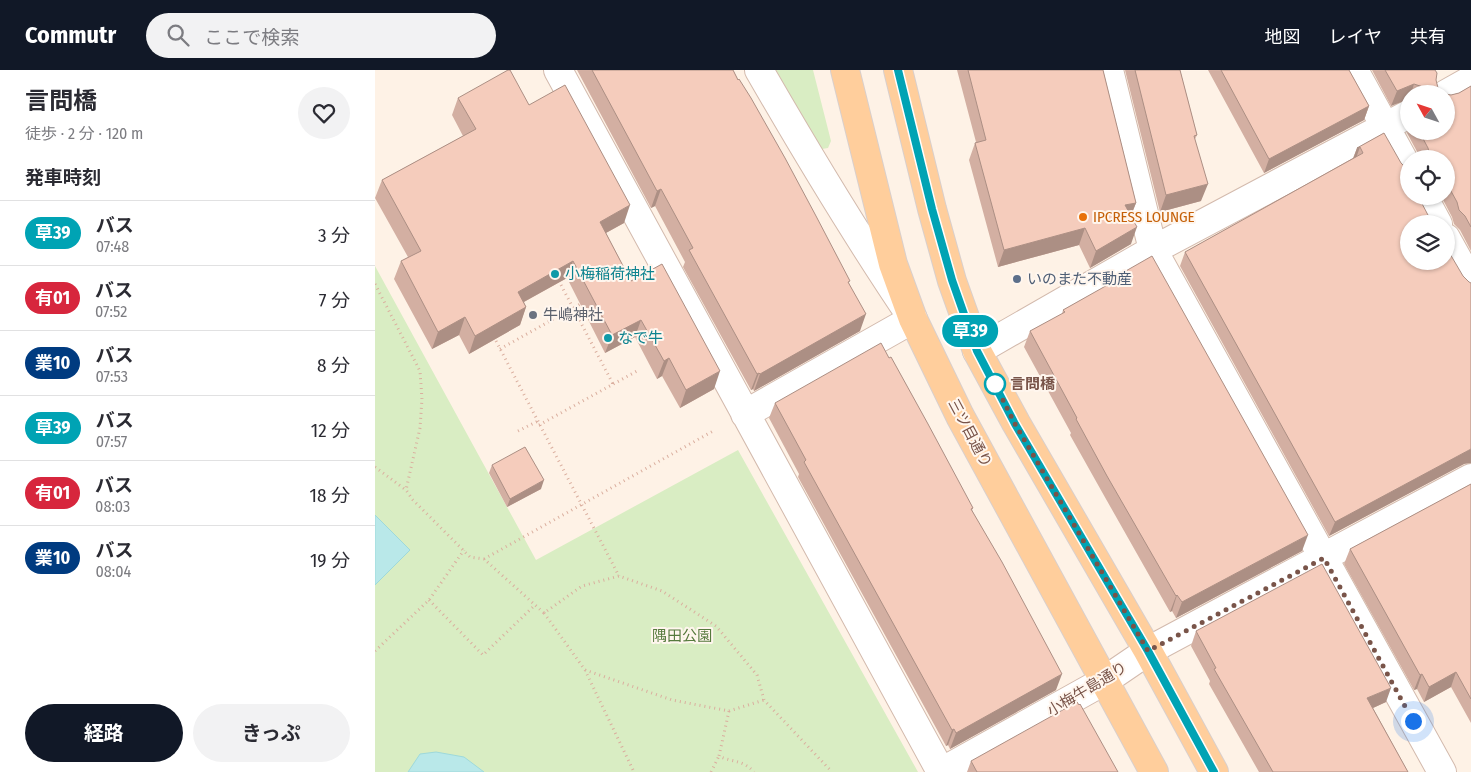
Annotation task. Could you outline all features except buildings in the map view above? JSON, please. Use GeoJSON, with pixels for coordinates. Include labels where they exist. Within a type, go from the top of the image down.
{"type":"FeatureCollection","features":[{"type":"Feature","properties":{"kind":"main road","name":"三ツ目通り"},"geometry":{"type":"LineString","coordinates":[[845,70],[893,264],[913,319],[960,416],[1154,772]]}},
{"type":"Feature","properties":{"kind":"main road"},"geometry":{"type":"LineString","coordinates":[[898,70],[932,209],[952,280],[977,351],[1015,424],[1148,651],[1215,772]]}},
{"type":"Feature","properties":{"kind":"street"},"geometry":{"type":"LineString","coordinates":[[558,70],[941,772]]}},
{"type":"Feature","properties":{"kind":"street"},"geometry":{"type":"LineString","coordinates":[[745,414],[913,319],[867,251],[759,70]]}},
{"type":"Feature","properties":{"kind":"street"},"geometry":{"type":"LineString","coordinates":[[1109,70],[1153,250],[1442,772]]}},
{"type":"Feature","properties":{"kind":"street"},"geometry":{"type":"LineString","coordinates":[[1354,70],[1400,154]]}},
{"type":"Feature","properties":{"kind":"street"},"geometry":{"type":"LineString","coordinates":[[1455,89],[1471,80]]}},
{"type":"Feature","properties":{"kind":"street"},"geometry":{"type":"LineString","coordinates":[[977,351],[1153,250],[1400,119]]}},
{"type":"Feature","properties":{"kind":"street"},"geometry":{"type":"LineString","coordinates":[[1455,254],[1471,283]]}},
{"type":"Feature","properties":{"kind":"street","name":"小梅牛島通り"},"geometry":{"type":"LineString","coordinates":[[941,772],[1105,681],[1148,651],[1471,478]]}},
{"type":"Feature","properties":{"kind":"path"},"geometry":{"type":"LineString","coordinates":[[375,284],[420,371],[420,428],[406,490]]}},
{"type":"Feature","properties":{"kind":"path"},"geometry":{"type":"LineString","coordinates":[[561,285],[613,384]]}},
{"type":"Feature","properties":{"kind":"path"},"geometry":{"type":"LineString","coordinates":[[500,349],[588,300]]}},
{"type":"Feature","properties":{"kind":"path"},"geometry":{"type":"LineString","coordinates":[[496,342],[619,576]]}},
{"type":"Feature","properties":{"kind":"path"},"geometry":{"type":"LineString","coordinates":[[518,432],[539,423],[637,371]]}},
{"type":"Feature","properties":{"kind":"path"},"geometry":{"type":"LineString","coordinates":[[484,559],[745,414]]}},
{"type":"Feature","properties":{"kind":"path"},"geometry":{"type":"LineString","coordinates":[[375,467],[406,490],[413,500],[470,557],[484,559],[544,613],[585,670],[634,772]]}},
{"type":"Feature","properties":{"kind":"path"},"geometry":{"type":"LineString","coordinates":[[375,652],[429,600],[463,550]]}},
{"type":"Feature","properties":{"kind":"path"},"geometry":{"type":"LineString","coordinates":[[544,613],[582,586],[619,576],[662,591],[716,626],[757,675],[764,700],[832,772]]}},
{"type":"Feature","properties":{"kind":"path"},"geometry":{"type":"LineString","coordinates":[[429,600],[483,655],[535,605]]}},
{"type":"Feature","properties":{"kind":"path"},"geometry":{"type":"LineString","coordinates":[[585,670],[672,700],[729,710],[764,700]]}},
{"type":"Feature","properties":{"kind":"path"},"geometry":{"type":"LineString","coordinates":[[711,772],[719,756],[729,710]]}},
{"type":"Feature","properties":{"kind":"path"},"geometry":{"type":"LineString","coordinates":[[719,756],[727,760],[747,764],[754,772]]}},
{"type":"Feature","properties":{"kind":"green space"},"geometry":{"type":"Polygon","coordinates":[[[776,70],[813,70],[831,141],[828,148],[822,149],[816,142],[776,70]]]}},
{"type":"Feature","properties":{"kind":"green space","name":"隅田公園"},"geometry":{"type":"Polygon","coordinates":[[[375,266],[536,560],[738,450],[918,772],[375,772],[375,266]]]}},
{"type":"Feature","properties":{"kind":"water"},"geometry":{"type":"Polygon","coordinates":[[[375,515],[410,550],[375,585],[375,515]]]}},
{"type":"Feature","properties":{"kind":"water"},"geometry":{"type":"Polygon","coordinates":[[[436,752],[464,757],[484,772],[408,772],[420,754],[436,752]]]}},
{"type":"Feature","properties":{"kind":"bus line","name":"草39"},"geometry":{"type":"LineString","coordinates":[[898,70],[932,209],[952,280],[977,351],[1015,424],[1148,651],[1214,772]]}},
{"type":"Feature","properties":{"kind":"place","name":"IPCRESS LOUNGE"},"geometry":{"type":"Point","coordinates":[1083,217]}},
{"type":"Feature","properties":{"kind":"place","name":"小梅稲荷神社"},"geometry":{"type":"Point","coordinates":[555,274]}},
{"type":"Feature","properties":{"kind":"place","name":"いのまた不動産"},"geometry":{"type":"Point","coordinates":[1017,279]}},
{"type":"Feature","properties":{"kind":"place","name":"牛嶋神社"},"geometry":{"type":"Point","coordinates":[533,315]}},
{"type":"Feature","properties":{"kind":"place","name":"なで牛"},"geometry":{"type":"Point","coordinates":[608,338]}},
{"type":"Feature","properties":{"kind":"place","name":"言問橋"},"geometry":{"type":"Point","coordinates":[995,384]}},
{"type":"Feature","properties":{"kind":"route"},"geometry":{"type":"LineString","coordinates":[[995,384],[993,380],[1015,424],[1148,651],[1324,558],[1413,721]]}}]}
